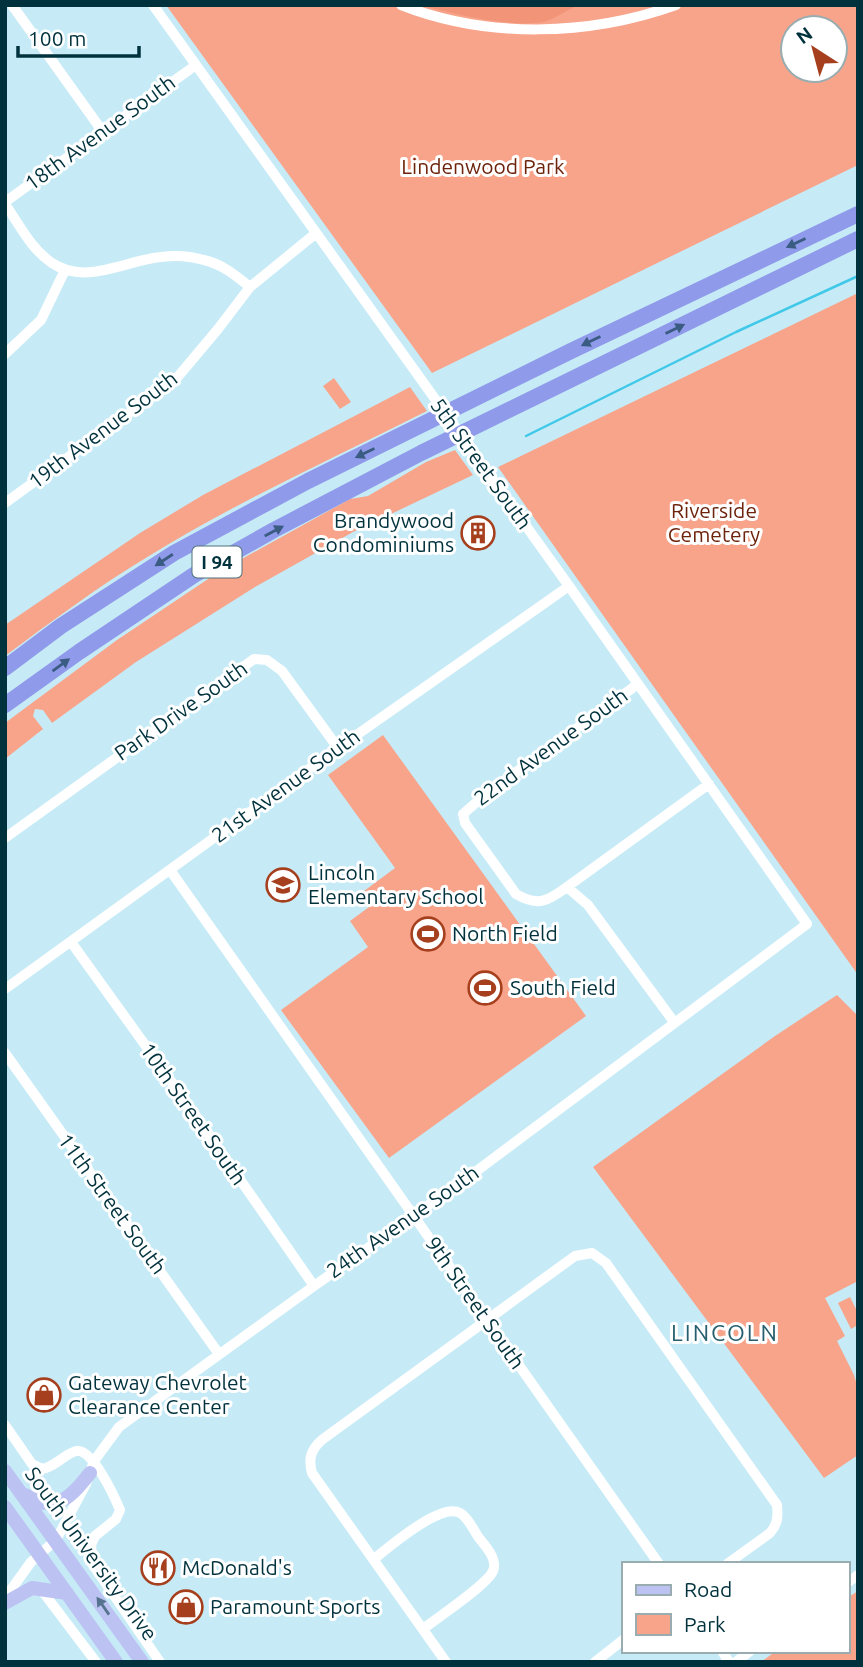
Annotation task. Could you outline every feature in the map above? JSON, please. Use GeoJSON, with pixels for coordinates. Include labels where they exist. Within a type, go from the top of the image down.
{"type":"FeatureCollection","features":[{"type":"Feature","properties":{"kind":"highway","name":"I 94"},"geometry":{"type":"LineString","coordinates":[[5,668],[61,626],[174,553],[308,481],[858,214]]}},
{"type":"Feature","properties":{"kind":"highway","name":"I 94"},"geometry":{"type":"LineString","coordinates":[[5,707],[194,575],[482,423],[858,239]]}},
{"type":"Feature","properties":{"kind":"main road"},"geometry":{"type":"LineString","coordinates":[[21,1492],[37,1502],[53,1504],[65,1500],[76,1491],[92,1467]]}},
{"type":"Feature","properties":{"kind":"main road","name":"South University Drive"},"geometry":{"type":"LineString","coordinates":[[5,1471],[142,1662]]}},
{"type":"Feature","properties":{"kind":"main road","name":"South University Drive"},"geometry":{"type":"LineString","coordinates":[[5,1507],[113,1658]]}},
{"type":"Feature","properties":{"kind":"main road"},"geometry":{"type":"LineString","coordinates":[[5,1603],[32,1588],[67,1594]]}},
{"type":"Feature","properties":{"kind":"main road"},"geometry":{"type":"LineString","coordinates":[[113,1658],[123,1657],[126,1662]]}},
{"type":"Feature","properties":{"kind":"street"},"geometry":{"type":"LineString","coordinates":[[12,5],[103,132]]}},
{"type":"Feature","properties":{"kind":"street","name":"5th Street South"},"geometry":{"type":"LineString","coordinates":[[153,5],[807,924]]}},
{"type":"Feature","properties":{"kind":"street"},"geometry":{"type":"LineString","coordinates":[[401,5],[453,20],[533,30],[604,23],[651,14],[676,5]]}},
{"type":"Feature","properties":{"kind":"street","name":"18th Avenue South"},"geometry":{"type":"LineString","coordinates":[[5,203],[196,65]]}},
{"type":"Feature","properties":{"kind":"street"},"geometry":{"type":"LineString","coordinates":[[5,203],[35,248],[51,263],[65,270],[87,272],[159,257],[184,257],[223,266],[250,287]]}},
{"type":"Feature","properties":{"kind":"street","name":"19th Avenue South"},"geometry":{"type":"LineString","coordinates":[[5,503],[176,379],[250,287],[315,234]]}},
{"type":"Feature","properties":{"kind":"street"},"geometry":{"type":"LineString","coordinates":[[5,354],[41,320],[65,270]]}},
{"type":"Feature","properties":{"kind":"street","name":"21st Avenue South"},"geometry":{"type":"LineString","coordinates":[[5,989],[338,748],[569,586]]}},
{"type":"Feature","properties":{"kind":"street","name":"Park Drive South"},"geometry":{"type":"LineString","coordinates":[[5,838],[254,659],[267,660],[282,671],[338,748]]}},
{"type":"Feature","properties":{"kind":"street","name":"22nd Avenue South"},"geometry":{"type":"LineString","coordinates":[[567,887],[551,899],[541,902],[528,901],[516,894],[465,823],[463,814],[487,793],[638,684]]}},
{"type":"Feature","properties":{"kind":"street"},"geometry":{"type":"LineString","coordinates":[[674,1022],[588,905],[567,887],[709,784]]}},
{"type":"Feature","properties":{"kind":"street","name":"9th Street South"},"geometry":{"type":"LineString","coordinates":[[170,870],[658,1562]]}},
{"type":"Feature","properties":{"kind":"street","name":"24th Avenue South"},"geometry":{"type":"LineString","coordinates":[[5,1598],[31,1562],[56,1540],[106,1441],[127,1421],[413,1216],[807,924]]}},
{"type":"Feature","properties":{"kind":"street","name":"10th Street South"},"geometry":{"type":"LineString","coordinates":[[71,942],[314,1286]]}},
{"type":"Feature","properties":{"kind":"street","name":"11th Street South"},"geometry":{"type":"LineString","coordinates":[[5,1053],[219,1354]]}},
{"type":"Feature","properties":{"kind":"street"},"geometry":{"type":"LineString","coordinates":[[446,1662],[312,1473],[310,1454],[323,1439],[575,1256],[592,1252],[606,1263],[777,1505],[776,1526],[730,1562]]}},
{"type":"Feature","properties":{"kind":"street"},"geometry":{"type":"LineString","coordinates":[[5,1425],[32,1464],[42,1469],[51,1468],[76,1451],[83,1452],[120,1510],[116,1520],[95,1536],[91,1545],[93,1565],[160,1662]]}},
{"type":"Feature","properties":{"kind":"street"},"geometry":{"type":"LineString","coordinates":[[374,1559],[436,1515],[452,1510],[462,1514],[493,1557],[494,1570],[486,1581],[423,1629]]}},
{"type":"Feature","properties":{"kind":"street"},"geometry":{"type":"LineString","coordinates":[[40,1588],[96,1662]]}},
{"type":"Feature","properties":{"kind":"street"},"geometry":{"type":"LineString","coordinates":[[595,1662],[622,1641]]}},
{"type":"Feature","properties":{"kind":"green space","name":"Lindenwood Park"},"geometry":{"type":"Polygon","coordinates":[[[166,5],[858,5],[858,165],[432,373],[166,5]]]}},
{"type":"Feature","properties":{"kind":"green space","name":"Riverside Cemetery"},"geometry":{"type":"Polygon","coordinates":[[[858,293],[858,975],[498,467],[858,293]]]}},
{"type":"Feature","properties":{"kind":"green space"},"geometry":{"type":"Polygon","coordinates":[[[334,378],[351,402],[340,409],[323,386],[334,378]]]}},
{"type":"Feature","properties":{"kind":"green space"},"geometry":{"type":"Polygon","coordinates":[[[410,387],[427,411],[252,498],[183,536],[130,567],[5,656],[5,625],[140,533],[203,495],[410,387]]]}},
{"type":"Feature","properties":{"kind":"green space"},"geometry":{"type":"Polygon","coordinates":[[[455,450],[473,475],[353,532],[255,587],[136,662],[52,723],[43,710],[35,709],[33,716],[43,729],[5,759],[5,723],[117,640],[220,571],[350,499],[368,496],[426,462],[455,450]]]}},
{"type":"Feature","properties":{"kind":"green space"},"geometry":{"type":"Polygon","coordinates":[[[383,735],[586,1016],[389,1158],[281,1010],[368,947],[350,921],[369,907],[360,894],[395,868],[328,775],[383,735]]]}},
{"type":"Feature","properties":{"kind":"green space"},"geometry":{"type":"Polygon","coordinates":[[[837,995],[858,1016],[858,1281],[825,1298],[845,1336],[837,1341],[857,1385],[858,1455],[824,1478],[593,1167],[775,1036],[837,995]]]}},
{"type":"Feature","properties":{"kind":"green space"},"geometry":{"type":"Polygon","coordinates":[[[850,1297],[858,1313],[858,1325],[851,1329],[838,1303],[850,1297]]]}},
{"type":"Feature","properties":{"kind":"green space"},"geometry":{"type":"Polygon","coordinates":[[[858,1591],[858,1662],[761,1662],[773,1653],[849,1653],[849,1597],[858,1591]]]}},
{"type":"Feature","properties":{"kind":"shaded area"},"geometry":{"type":"Polygon","coordinates":[[[420,5],[579,5],[548,21],[515,23],[482,19],[420,5]]]}},
{"type":"Feature","properties":{"kind":"waterway"},"geometry":{"type":"LineString","coordinates":[[526,436],[736,332],[858,276]]}},
{"type":"Feature","properties":{"kind":"place","name":"Brandywood Condominiums"},"geometry":{"type":"Point","coordinates":[478,533]}},
{"type":"Feature","properties":{"kind":"place","name":"Lincoln Elementary School"},"geometry":{"type":"Point","coordinates":[283,885]}},
{"type":"Feature","properties":{"kind":"place","name":"North Field"},"geometry":{"type":"Point","coordinates":[428,934]}},
{"type":"Feature","properties":{"kind":"place","name":"South Field"},"geometry":{"type":"Point","coordinates":[485,988]}},
{"type":"Feature","properties":{"kind":"place","name":"Gateway Chevrolet Clearance Center"},"geometry":{"type":"Point","coordinates":[44,1395]}},
{"type":"Feature","properties":{"kind":"place","name":"McDonald's"},"geometry":{"type":"Point","coordinates":[158,1568]}},
{"type":"Feature","properties":{"kind":"place","name":"Paramount Sports"},"geometry":{"type":"Point","coordinates":[186,1607]}},
{"type":"Feature","properties":{"kind":"district","name":"LINCOLN"},"geometry":{"type":"Point","coordinates":[725,1333]}}]}
